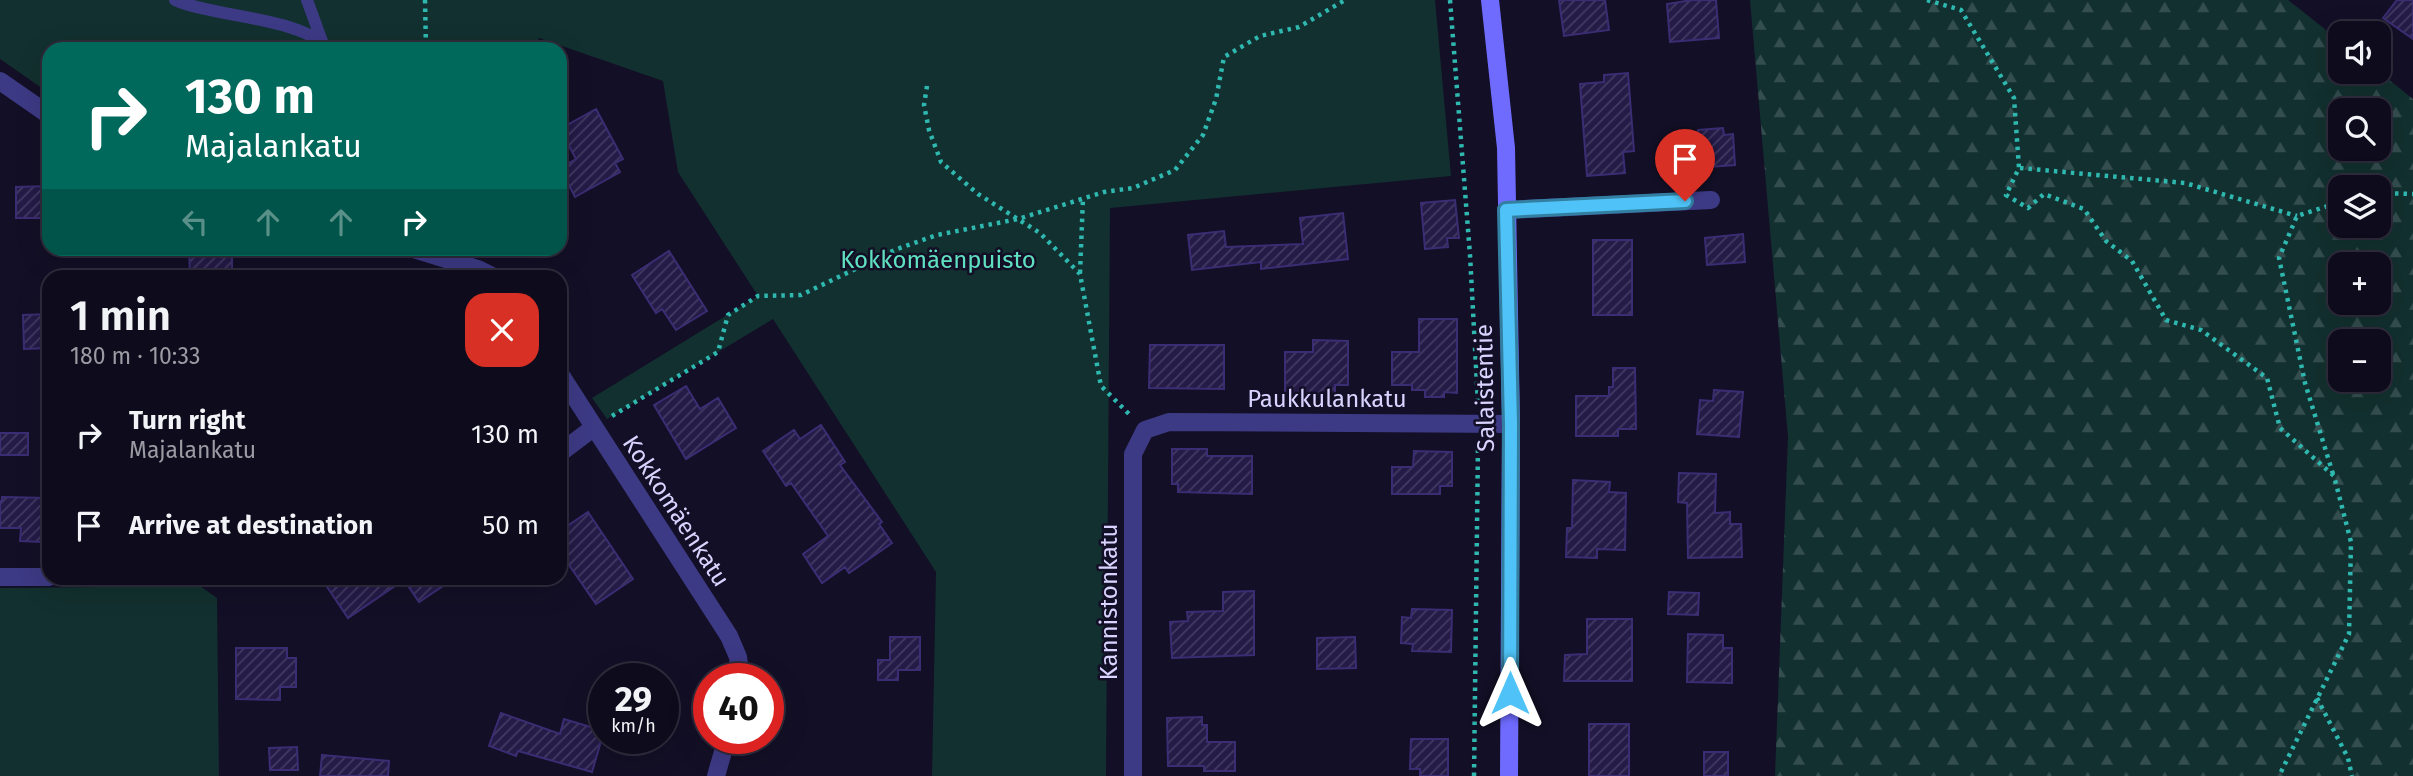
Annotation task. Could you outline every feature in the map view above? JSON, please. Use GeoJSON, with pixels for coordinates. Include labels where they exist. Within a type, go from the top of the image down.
{"type":"FeatureCollection","features":[{"type":"Feature","properties":{"kind":"street","name":"Salaistentie"},"geometry":{"type":"LineString","coordinates":[[1490,0],[1506,148],[1511,424],[1508,776]]}},
{"type":"Feature","properties":{"kind":"street"},"geometry":{"type":"LineString","coordinates":[[0,81],[42,110]]}},
{"type":"Feature","properties":{"kind":"street"},"geometry":{"type":"LineString","coordinates":[[1506,210],[1711,200]]}},
{"type":"Feature","properties":{"kind":"street"},"geometry":{"type":"LineString","coordinates":[[436,256],[480,270]]}},
{"type":"Feature","properties":{"kind":"street","name":"Kokkomäenkatu"},"geometry":{"type":"LineString","coordinates":[[567,385],[729,636],[739,663]]}},
{"type":"Feature","properties":{"kind":"street","name":"Paukkulankatu"},"geometry":{"type":"LineString","coordinates":[[1145,430],[1169,422],[1511,424]]}},
{"type":"Feature","properties":{"kind":"street"},"geometry":{"type":"LineString","coordinates":[[567,448],[593,428]]}},
{"type":"Feature","properties":{"kind":"street","name":"Kannistonkatu"},"geometry":{"type":"LineString","coordinates":[[1133,776],[1133,454],[1145,430]]}},
{"type":"Feature","properties":{"kind":"street"},"geometry":{"type":"LineString","coordinates":[[0,577],[42,577]]}},
{"type":"Feature","properties":{"kind":"street"},"geometry":{"type":"LineString","coordinates":[[716,776],[722,754]]}},
{"type":"Feature","properties":{"kind":"lane"},"geometry":{"type":"LineString","coordinates":[[176,0],[292,28],[308,33],[319,42]]}},
{"type":"Feature","properties":{"kind":"lane"},"geometry":{"type":"LineString","coordinates":[[307,0],[323,42]]}},
{"type":"Feature","properties":{"kind":"path"},"geometry":{"type":"LineString","coordinates":[[425,0],[426,42]]}},
{"type":"Feature","properties":{"kind":"path"},"geometry":{"type":"LineString","coordinates":[[593,428],[718,352],[728,315],[758,296],[801,295],[897,249],[937,235],[1018,219],[1104,192],[1133,188],[1175,170],[1203,135],[1216,99],[1224,57],[1260,36],[1299,27],[1345,0]]}},
{"type":"Feature","properties":{"kind":"path"},"geometry":{"type":"LineString","coordinates":[[1450,0],[1470,255],[1479,424],[1475,776]]}},
{"type":"Feature","properties":{"kind":"path"},"geometry":{"type":"LineString","coordinates":[[1927,0],[1961,10],[2014,99],[2019,167],[2006,195],[2028,208],[2044,194],[2084,209],[2106,241],[2132,261],[2166,320],[2201,330],[2267,379],[2280,428],[2334,476]]}},
{"type":"Feature","properties":{"kind":"path"},"geometry":{"type":"LineString","coordinates":[[927,86],[924,105],[929,130],[941,162],[978,194],[1040,233],[1080,274]]}},
{"type":"Feature","properties":{"kind":"path"},"geometry":{"type":"LineString","coordinates":[[2019,167],[2185,183],[2297,216],[2328,206]]}},
{"type":"Feature","properties":{"kind":"path"},"geometry":{"type":"LineString","coordinates":[[2391,193],[2413,194]]}},
{"type":"Feature","properties":{"kind":"path"},"geometry":{"type":"LineString","coordinates":[[1083,198],[1080,274],[1101,386],[1145,430]]}},
{"type":"Feature","properties":{"kind":"path"},"geometry":{"type":"LineString","coordinates":[[2279,776],[2349,634],[2351,542],[2305,383],[2279,258],[2297,216]]}},
{"type":"Feature","properties":{"kind":"path"},"geometry":{"type":"LineString","coordinates":[[2317,697],[2348,758],[2352,776]]}},
{"type":"Feature","properties":{"kind":"green space","name":"Kokkomäenpuisto"},"geometry":{"type":"Polygon","coordinates":[[[0,0],[1435,0],[1451,176],[1110,208],[1106,776],[932,776],[936,572],[773,319],[607,419],[592,398],[758,296],[678,172],[663,81],[567,48],[567,42],[551,42],[539,38],[538,42],[42,42],[42,88],[0,59],[0,0]]]}},
{"type":"Feature","properties":{"kind":"green space"},"geometry":{"type":"Polygon","coordinates":[[[1750,0],[2288,0],[2328,32],[2328,84],[2391,84],[2391,81],[2413,99],[2413,776],[1775,776],[1788,437],[1750,0]]]}},
{"type":"Feature","properties":{"kind":"green space"},"geometry":{"type":"Polygon","coordinates":[[[200,586],[217,598],[219,776],[0,776],[0,588],[200,586]]]}},
{"type":"Feature","properties":{"kind":"building"},"geometry":{"type":"Polygon","coordinates":[[[1559,0],[1605,0],[1609,30],[1564,36],[1559,0]]]}},
{"type":"Feature","properties":{"kind":"building"},"geometry":{"type":"Polygon","coordinates":[[[1716,0],[1719,38],[1670,42],[1667,4],[1716,0]]]}},
{"type":"Feature","properties":{"kind":"building"},"geometry":{"type":"Polygon","coordinates":[[[2397,0],[2413,0],[2413,39],[2391,21],[2383,18],[2397,0]]]}},
{"type":"Feature","properties":{"kind":"building"},"geometry":{"type":"Polygon","coordinates":[[[1628,73],[1634,151],[1623,152],[1625,173],[1587,176],[1580,84],[1604,82],[1604,75],[1628,73]]]}},
{"type":"Feature","properties":{"kind":"building"},"geometry":{"type":"Polygon","coordinates":[[[596,109],[623,159],[615,163],[620,172],[575,197],[567,182],[567,164],[576,159],[567,142],[567,125],[596,109]]]}},
{"type":"Feature","properties":{"kind":"building"},"geometry":{"type":"Polygon","coordinates":[[[1723,128],[1724,135],[1733,134],[1735,165],[1695,168],[1693,135],[1698,134],[1698,130],[1723,128]]]}},
{"type":"Feature","properties":{"kind":"building"},"geometry":{"type":"Polygon","coordinates":[[[42,186],[42,218],[16,218],[16,187],[42,186]]]}},
{"type":"Feature","properties":{"kind":"building"},"geometry":{"type":"Polygon","coordinates":[[[1455,200],[1459,238],[1447,238],[1448,247],[1425,249],[1421,203],[1455,200]]]}},
{"type":"Feature","properties":{"kind":"building"},"geometry":{"type":"Polygon","coordinates":[[[1343,213],[1348,259],[1261,269],[1261,262],[1192,270],[1188,235],[1224,231],[1226,247],[1303,244],[1300,218],[1343,213]]]}},
{"type":"Feature","properties":{"kind":"building"},"geometry":{"type":"Polygon","coordinates":[[[1743,234],[1745,262],[1707,265],[1705,238],[1743,234]]]}},
{"type":"Feature","properties":{"kind":"building"},"geometry":{"type":"Polygon","coordinates":[[[1593,240],[1632,240],[1632,315],[1593,315],[1593,240]]]}},
{"type":"Feature","properties":{"kind":"building"},"geometry":{"type":"Polygon","coordinates":[[[669,251],[707,311],[676,330],[662,309],[656,313],[632,275],[669,251]]]}},
{"type":"Feature","properties":{"kind":"building"},"geometry":{"type":"Polygon","coordinates":[[[189,256],[232,256],[232,270],[190,270],[189,256]]]}},
{"type":"Feature","properties":{"kind":"building"},"geometry":{"type":"Polygon","coordinates":[[[42,314],[42,348],[24,349],[23,315],[42,314]]]}},
{"type":"Feature","properties":{"kind":"building"},"geometry":{"type":"Polygon","coordinates":[[[1419,319],[1457,319],[1457,393],[1444,392],[1444,397],[1425,397],[1425,390],[1412,390],[1412,385],[1392,385],[1392,352],[1419,352],[1419,319]]]}},
{"type":"Feature","properties":{"kind":"building"},"geometry":{"type":"Polygon","coordinates":[[[1313,340],[1348,341],[1348,385],[1335,385],[1335,394],[1285,394],[1285,352],[1313,352],[1313,340]]]}},
{"type":"Feature","properties":{"kind":"building"},"geometry":{"type":"Polygon","coordinates":[[[1150,345],[1224,345],[1224,389],[1149,388],[1150,345]]]}},
{"type":"Feature","properties":{"kind":"building"},"geometry":{"type":"Polygon","coordinates":[[[1613,368],[1635,368],[1636,429],[1618,429],[1618,436],[1576,436],[1576,396],[1609,396],[1609,387],[1613,387],[1613,368]]]}},
{"type":"Feature","properties":{"kind":"building"},"geometry":{"type":"Polygon","coordinates":[[[686,386],[700,409],[718,398],[736,428],[686,459],[654,405],[686,386]]]}},
{"type":"Feature","properties":{"kind":"building"},"geometry":{"type":"Polygon","coordinates":[[[1714,390],[1743,392],[1739,437],[1697,434],[1700,400],[1713,401],[1714,390]]]}},
{"type":"Feature","properties":{"kind":"building"},"geometry":{"type":"Polygon","coordinates":[[[821,425],[845,462],[840,465],[882,522],[879,524],[892,543],[849,573],[845,567],[822,583],[803,554],[828,536],[791,483],[786,486],[763,451],[794,430],[800,439],[821,425]]]}},
{"type":"Feature","properties":{"kind":"building"},"geometry":{"type":"Polygon","coordinates":[[[0,433],[28,433],[28,455],[0,455],[0,433]]]}},
{"type":"Feature","properties":{"kind":"building"},"geometry":{"type":"Polygon","coordinates":[[[1172,449],[1207,449],[1207,456],[1252,456],[1252,494],[1178,492],[1178,484],[1172,484],[1172,449]]]}},
{"type":"Feature","properties":{"kind":"building"},"geometry":{"type":"Polygon","coordinates":[[[1414,451],[1452,452],[1452,486],[1440,486],[1440,494],[1392,494],[1392,467],[1413,467],[1414,451]]]}},
{"type":"Feature","properties":{"kind":"building"},"geometry":{"type":"Polygon","coordinates":[[[1679,473],[1716,474],[1715,513],[1730,512],[1730,524],[1741,524],[1742,557],[1688,558],[1687,503],[1678,502],[1679,473]]]}},
{"type":"Feature","properties":{"kind":"building"},"geometry":{"type":"Polygon","coordinates":[[[1573,480],[1610,482],[1609,492],[1626,493],[1625,550],[1597,549],[1597,558],[1566,557],[1567,528],[1572,528],[1573,480]]]}},
{"type":"Feature","properties":{"kind":"building"},"geometry":{"type":"Polygon","coordinates":[[[2,497],[42,498],[41,542],[20,541],[21,528],[0,528],[2,497]]]}},
{"type":"Feature","properties":{"kind":"building"},"geometry":{"type":"Polygon","coordinates":[[[588,512],[633,579],[596,604],[567,562],[567,526],[588,512]]]}},
{"type":"Feature","properties":{"kind":"building"},"geometry":{"type":"Polygon","coordinates":[[[326,585],[397,585],[348,618],[326,585]]]}},
{"type":"Feature","properties":{"kind":"building"},"geometry":{"type":"Polygon","coordinates":[[[407,585],[444,585],[419,602],[407,585]]]}},
{"type":"Feature","properties":{"kind":"building"},"geometry":{"type":"Polygon","coordinates":[[[1254,591],[1254,655],[1172,658],[1170,622],[1188,621],[1187,612],[1223,611],[1223,592],[1254,591]]]}},
{"type":"Feature","properties":{"kind":"building"},"geometry":{"type":"Polygon","coordinates":[[[1669,592],[1699,593],[1698,615],[1668,614],[1669,592]]]}},
{"type":"Feature","properties":{"kind":"building"},"geometry":{"type":"Polygon","coordinates":[[[1412,609],[1452,610],[1451,652],[1412,651],[1413,644],[1401,643],[1402,617],[1411,618],[1412,609]]]}},
{"type":"Feature","properties":{"kind":"building"},"geometry":{"type":"Polygon","coordinates":[[[1587,619],[1632,619],[1632,681],[1564,681],[1565,655],[1587,654],[1587,619]]]}},
{"type":"Feature","properties":{"kind":"building"},"geometry":{"type":"Polygon","coordinates":[[[1688,634],[1723,635],[1723,648],[1732,648],[1732,683],[1687,682],[1688,634]]]}},
{"type":"Feature","properties":{"kind":"building"},"geometry":{"type":"Polygon","coordinates":[[[890,637],[920,637],[920,670],[898,670],[898,680],[878,680],[878,660],[890,660],[890,637]]]}},
{"type":"Feature","properties":{"kind":"building"},"geometry":{"type":"Polygon","coordinates":[[[1355,637],[1356,668],[1317,669],[1317,638],[1355,637]]]}},
{"type":"Feature","properties":{"kind":"building"},"geometry":{"type":"Polygon","coordinates":[[[236,648],[287,648],[287,658],[296,658],[296,687],[280,687],[280,700],[236,699],[236,648]]]}},
{"type":"Feature","properties":{"kind":"building"},"geometry":{"type":"Polygon","coordinates":[[[501,713],[560,734],[564,719],[588,726],[588,754],[597,754],[592,772],[518,751],[516,756],[489,746],[501,713]]]}},
{"type":"Feature","properties":{"kind":"building"},"geometry":{"type":"Polygon","coordinates":[[[1202,717],[1202,725],[1207,725],[1207,742],[1235,742],[1235,771],[1204,771],[1204,766],[1168,766],[1167,718],[1202,717]]]}},
{"type":"Feature","properties":{"kind":"building"},"geometry":{"type":"Polygon","coordinates":[[[1589,724],[1629,724],[1629,776],[1589,776],[1589,724]]]}},
{"type":"Feature","properties":{"kind":"building"},"geometry":{"type":"Polygon","coordinates":[[[1411,739],[1448,739],[1448,776],[1420,776],[1420,769],[1410,769],[1411,739]]]}},
{"type":"Feature","properties":{"kind":"building"},"geometry":{"type":"Polygon","coordinates":[[[297,747],[298,770],[270,770],[269,748],[297,747]]]}},
{"type":"Feature","properties":{"kind":"building"},"geometry":{"type":"Polygon","coordinates":[[[1704,752],[1728,752],[1728,776],[1704,776],[1704,752]]]}},
{"type":"Feature","properties":{"kind":"building"},"geometry":{"type":"Polygon","coordinates":[[[322,755],[389,761],[388,776],[320,776],[322,755]]]}},
{"type":"Feature","properties":{"kind":"route"},"geometry":{"type":"LineString","coordinates":[[1510,693],[1511,424],[1506,210],[1685,201]]}}]}
